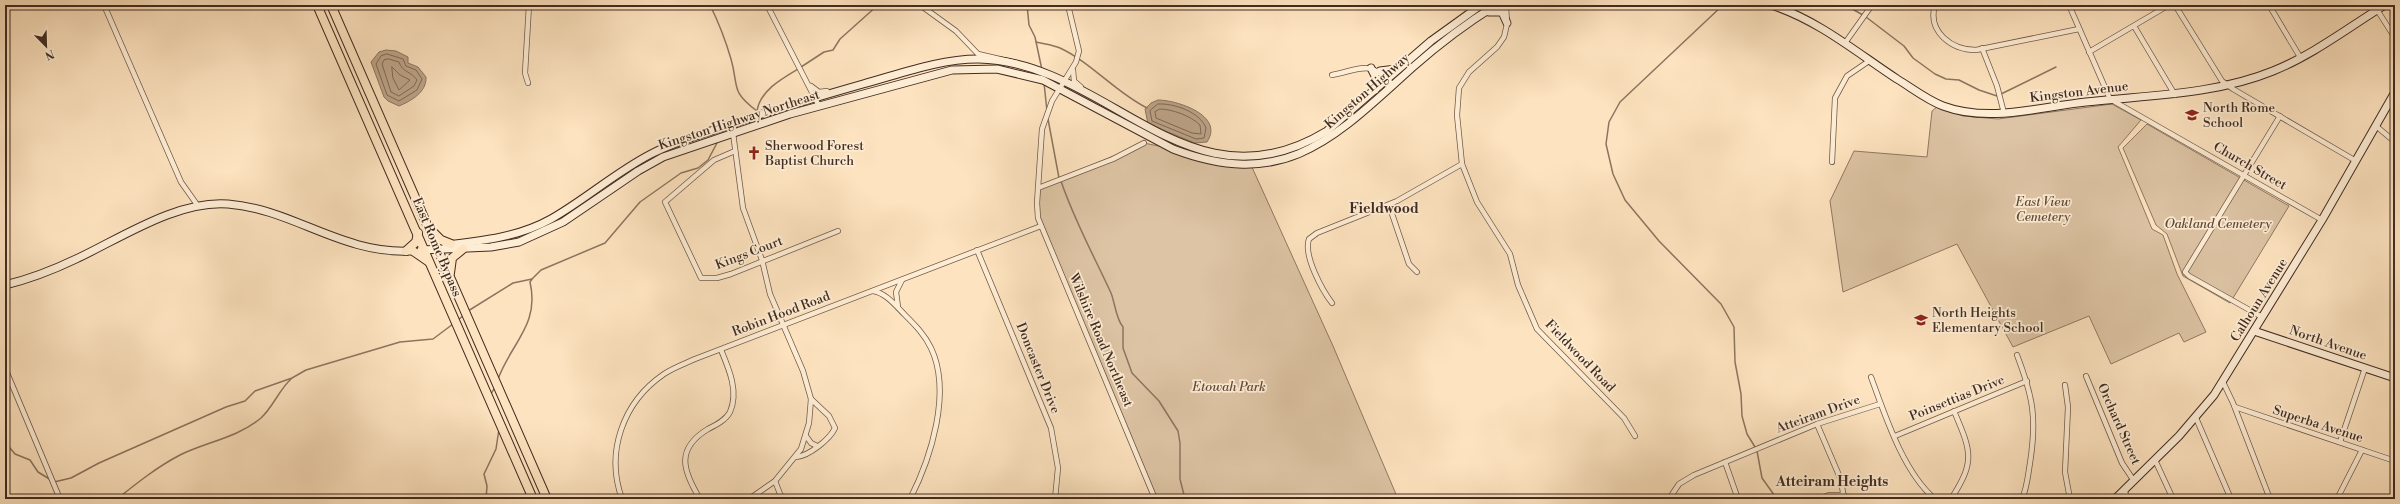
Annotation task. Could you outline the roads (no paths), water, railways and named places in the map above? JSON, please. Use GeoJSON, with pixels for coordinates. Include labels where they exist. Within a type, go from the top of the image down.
{"type":"FeatureCollection","features":[{"type":"Feature","properties":{"kind":"highway","name":"East Rome Bypass"},"geometry":{"type":"LineString","coordinates":[[317,5],[426,250],[533,499]]}},
{"type":"Feature","properties":{"kind":"highway","name":"East Rome Bypass"},"geometry":{"type":"LineString","coordinates":[[331,5],[450,274],[547,499]]}},
{"type":"Feature","properties":{"kind":"highway"},"geometry":{"type":"LineString","coordinates":[[431,231],[441,240],[451,244]]}},
{"type":"Feature","properties":{"kind":"highway"},"geometry":{"type":"LineString","coordinates":[[418,233],[414,245],[410,251],[432,266]]}},
{"type":"Feature","properties":{"kind":"highway"},"geometry":{"type":"LineString","coordinates":[[450,274],[452,258],[462,249]]}},
{"type":"Feature","properties":{"kind":"main road","name":"Kingston Highway"},"geometry":{"type":"LineString","coordinates":[[439,249],[451,244],[488,240],[535,227],[568,209],[653,153],[734,123],[815,98],[932,65],[965,60],[991,60],[1024,66],[1047,73],[1110,107],[1192,148],[1220,155],[1254,156],[1285,150],[1312,140],[1337,123],[1443,31],[1481,5]]}},
{"type":"Feature","properties":{"kind":"main road","name":"Kingston Highway"},"geometry":{"type":"LineString","coordinates":[[1043,80],[1187,155],[1223,164],[1253,165],[1289,158],[1322,144],[1345,128],[1444,41],[1496,5]]}},
{"type":"Feature","properties":{"kind":"main road","name":"Kingston Avenue"},"geometry":{"type":"LineString","coordinates":[[1770,5],[1809,20],[1870,61],[1944,106],[1967,112],[2004,113],[2110,99],[2175,95],[2227,85],[2271,72],[2300,57],[2376,7],[2386,5]]}},
{"type":"Feature","properties":{"kind":"main road"},"geometry":{"type":"LineString","coordinates":[[1484,12],[1499,11],[1506,16],[1507,23]]}},
{"type":"Feature","properties":{"kind":"main road","name":"Kingston Highway Northeast"},"geometry":{"type":"LineString","coordinates":[[5,285],[52,270],[160,218],[198,206],[227,204],[254,208],[364,248],[410,251],[499,246],[541,233],[563,222],[656,160],[733,133],[819,106],[930,74],[967,68],[1005,70],[1043,80]]}},
{"type":"Feature","properties":{"kind":"main road"},"geometry":{"type":"LineString","coordinates":[[1372,68],[1376,78],[1375,90]]}},
{"type":"Feature","properties":{"kind":"main road"},"geometry":{"type":"LineString","coordinates":[[1380,71],[1399,69]]}},
{"type":"Feature","properties":{"kind":"main road","name":"Calhoun Avenue"},"geometry":{"type":"LineString","coordinates":[[2115,499],[2196,418],[2223,382],[2322,220],[2395,92]]}},
{"type":"Feature","properties":{"kind":"main road","name":"North Avenue"},"geometry":{"type":"LineString","coordinates":[[2254,331],[2395,378]]}},
{"type":"Feature","properties":{"kind":"street"},"geometry":{"type":"LineString","coordinates":[[104,5],[181,182],[198,206]]}},
{"type":"Feature","properties":{"kind":"street"},"geometry":{"type":"LineString","coordinates":[[528,83],[525,73],[529,5]]}},
{"type":"Feature","properties":{"kind":"street"},"geometry":{"type":"LineString","coordinates":[[766,5],[819,106]]}},
{"type":"Feature","properties":{"kind":"street"},"geometry":{"type":"LineString","coordinates":[[920,5],[956,31],[982,56],[1000,57],[1024,66]]}},
{"type":"Feature","properties":{"kind":"street","name":"Wilshire Road Northeast"},"geometry":{"type":"LineString","coordinates":[[1068,5],[1079,46],[1078,56],[1073,68],[1046,115],[1042,129],[1037,212],[1041,226],[1155,499]]}},
{"type":"Feature","properties":{"kind":"street","name":"Fieldwood Road"},"geometry":{"type":"LineString","coordinates":[[1506,5],[1507,23],[1504,37],[1497,47],[1469,72],[1459,88],[1457,114],[1462,164],[1477,202],[1510,254],[1518,285],[1537,329],[1620,414],[1630,426],[1635,436]]}},
{"type":"Feature","properties":{"kind":"street"},"geometry":{"type":"LineString","coordinates":[[1845,43],[1872,5]]}},
{"type":"Feature","properties":{"kind":"street"},"geometry":{"type":"LineString","coordinates":[[1935,5],[1935,23],[1944,40],[1961,49],[1982,48],[2079,29]]}},
{"type":"Feature","properties":{"kind":"street"},"geometry":{"type":"LineString","coordinates":[[2069,5],[2088,52],[2110,99]]}},
{"type":"Feature","properties":{"kind":"street"},"geometry":{"type":"LineString","coordinates":[[2088,52],[2169,5]]}},
{"type":"Feature","properties":{"kind":"street"},"geometry":{"type":"LineString","coordinates":[[2175,5],[2196,41],[2227,85],[2356,161]]}},
{"type":"Feature","properties":{"kind":"street"},"geometry":{"type":"LineString","coordinates":[[2269,5],[2300,57]]}},
{"type":"Feature","properties":{"kind":"street"},"geometry":{"type":"LineString","coordinates":[[2376,7],[2395,38]]}},
{"type":"Feature","properties":{"kind":"street"},"geometry":{"type":"LineString","coordinates":[[2134,26],[2175,95]]}},
{"type":"Feature","properties":{"kind":"street"},"geometry":{"type":"LineString","coordinates":[[965,60],[971,56],[972,48]]}},
{"type":"Feature","properties":{"kind":"street"},"geometry":{"type":"LineString","coordinates":[[1982,48],[1997,86],[2004,113]]}},
{"type":"Feature","properties":{"kind":"street"},"geometry":{"type":"LineString","coordinates":[[1832,162],[1835,98],[1847,76],[1870,61]]}},
{"type":"Feature","properties":{"kind":"street"},"geometry":{"type":"LineString","coordinates":[[1073,68],[1073,78],[1076,83],[1110,107]]}},
{"type":"Feature","properties":{"kind":"street"},"geometry":{"type":"LineString","coordinates":[[1332,75],[1360,68],[1372,68],[1380,71],[1393,85]]}},
{"type":"Feature","properties":{"kind":"street"},"geometry":{"type":"LineString","coordinates":[[809,85],[816,91],[823,92],[864,84]]}},
{"type":"Feature","properties":{"kind":"street","name":"Church Street"},"geometry":{"type":"LineString","coordinates":[[2110,99],[2322,220]]}},
{"type":"Feature","properties":{"kind":"street"},"geometry":{"type":"LineString","coordinates":[[2262,317],[2189,276],[2185,272],[2280,116]]}},
{"type":"Feature","properties":{"kind":"street"},"geometry":{"type":"LineString","coordinates":[[734,123],[733,133],[735,151],[744,208],[762,260],[770,294],[803,371],[811,399],[811,413],[806,436],[796,457],[775,481],[749,499]]}},
{"type":"Feature","properties":{"kind":"street"},"geometry":{"type":"LineString","coordinates":[[2376,126],[2395,142]]}},
{"type":"Feature","properties":{"kind":"street"},"geometry":{"type":"LineString","coordinates":[[1038,188],[1120,156],[1144,143]]}},
{"type":"Feature","properties":{"kind":"street","name":"Kings Court"},"geometry":{"type":"LineString","coordinates":[[735,151],[714,160],[665,202],[697,273],[701,278],[717,278],[838,231]]}},
{"type":"Feature","properties":{"kind":"street"},"geometry":{"type":"LineString","coordinates":[[1332,303],[1318,282],[1309,253],[1309,239],[1317,233],[1389,204],[1462,164]]}},
{"type":"Feature","properties":{"kind":"street"},"geometry":{"type":"LineString","coordinates":[[1389,204],[1409,264],[1417,272]]}},
{"type":"Feature","properties":{"kind":"street","name":"Robin Hood Road"},"geometry":{"type":"LineString","coordinates":[[622,499],[616,471],[616,448],[620,429],[629,411],[650,385],[664,374],[783,325],[1041,226]]}},
{"type":"Feature","properties":{"kind":"street","name":"Doncaster Drive"},"geometry":{"type":"LineString","coordinates":[[977,250],[1050,428],[1058,468],[1055,499]]}},
{"type":"Feature","properties":{"kind":"street"},"geometry":{"type":"LineString","coordinates":[[899,310],[896,302],[896,292],[903,279]]}},
{"type":"Feature","properties":{"kind":"street"},"geometry":{"type":"LineString","coordinates":[[872,291],[884,295],[917,327],[932,349],[936,364],[939,389],[933,439],[924,471],[910,499]]}},
{"type":"Feature","properties":{"kind":"street"},"geometry":{"type":"LineString","coordinates":[[700,499],[688,476],[685,457],[693,442],[721,421],[731,408],[733,385],[721,350]]}},
{"type":"Feature","properties":{"kind":"street"},"geometry":{"type":"LineString","coordinates":[[2017,355],[2027,381],[2033,410],[2034,432],[2022,499]]}},
{"type":"Feature","properties":{"kind":"street"},"geometry":{"type":"LineString","coordinates":[[5,368],[60,499]]}},
{"type":"Feature","properties":{"kind":"street"},"geometry":{"type":"LineString","coordinates":[[2340,442],[2365,368]]}},
{"type":"Feature","properties":{"kind":"street","name":"Orchard Street"},"geometry":{"type":"LineString","coordinates":[[2086,376],[2112,442],[2134,481]]}},
{"type":"Feature","properties":{"kind":"street"},"geometry":{"type":"LineString","coordinates":[[1871,377],[1880,404]]}},
{"type":"Feature","properties":{"kind":"street","name":"Poinsettias Drive"},"geometry":{"type":"LineString","coordinates":[[1895,436],[2027,381]]}},
{"type":"Feature","properties":{"kind":"street"},"geometry":{"type":"LineString","coordinates":[[2223,382],[2235,407],[2270,499]]}},
{"type":"Feature","properties":{"kind":"street"},"geometry":{"type":"LineString","coordinates":[[2065,385],[2068,407],[2065,472],[2070,499]]}},
{"type":"Feature","properties":{"kind":"street"},"geometry":{"type":"LineString","coordinates":[[796,457],[803,455],[831,436],[835,425],[811,399]]}},
{"type":"Feature","properties":{"kind":"street","name":"Atteiram Drive"},"geometry":{"type":"LineString","coordinates":[[1669,499],[1674,490],[1688,478],[1817,424],[1880,404],[1907,463],[1932,498]]}},
{"type":"Feature","properties":{"kind":"street","name":"Superba Avenue"},"geometry":{"type":"LineString","coordinates":[[2235,407],[2395,461]]}},
{"type":"Feature","properties":{"kind":"street"},"geometry":{"type":"LineString","coordinates":[[1951,499],[1964,477],[1969,461],[1968,446],[1954,411]]}},
{"type":"Feature","properties":{"kind":"street"},"geometry":{"type":"LineString","coordinates":[[2196,418],[2231,499]]}},
{"type":"Feature","properties":{"kind":"street"},"geometry":{"type":"LineString","coordinates":[[1817,424],[1841,480],[1844,497],[1830,495],[1819,499]]}},
{"type":"Feature","properties":{"kind":"street"},"geometry":{"type":"LineString","coordinates":[[806,436],[811,443],[817,446]]}},
{"type":"Feature","properties":{"kind":"street"},"geometry":{"type":"LineString","coordinates":[[2337,499],[2362,450]]}},
{"type":"Feature","properties":{"kind":"street"},"geometry":{"type":"LineString","coordinates":[[2155,460],[2173,499]]}},
{"type":"Feature","properties":{"kind":"street"},"geometry":{"type":"LineString","coordinates":[[1725,462],[1738,499]]}},
{"type":"Feature","properties":{"kind":"street"},"geometry":{"type":"LineString","coordinates":[[775,481],[782,499]]}},
{"type":"Feature","properties":{"kind":"street"},"geometry":{"type":"LineString","coordinates":[[2124,490],[2128,499]]}},
{"type":"Feature","properties":{"kind":"water"},"geometry":{"type":"Polygon","coordinates":[[[386,50],[396,51],[408,57],[408,63],[418,67],[426,77],[426,82],[421,91],[413,99],[399,106],[388,101],[384,97],[371,62],[379,52],[386,50]]]}},
{"type":"Feature","properties":{"kind":"water"},"geometry":{"type":"Polygon","coordinates":[[[1158,100],[1186,106],[1204,117],[1209,124],[1211,132],[1207,142],[1195,143],[1148,124],[1145,109],[1151,103],[1158,100]]]}},
{"type":"Feature","properties":{"kind":"waterway"},"geometry":{"type":"LineString","coordinates":[[710,5],[729,52],[739,93],[748,104],[757,111]]}},
{"type":"Feature","properties":{"kind":"waterway"},"geometry":{"type":"LineString","coordinates":[[801,67],[824,52],[833,50],[840,39],[878,5]]}},
{"type":"Feature","properties":{"kind":"waterway"},"geometry":{"type":"LineString","coordinates":[[1027,5],[1029,25],[1035,37],[1042,70]]}},
{"type":"Feature","properties":{"kind":"waterway"},"geometry":{"type":"LineString","coordinates":[[1723,5],[1620,102],[1609,122],[1606,144],[1613,174],[1625,200],[1659,241],[1721,304],[1734,327],[1735,362],[1741,394],[1742,416],[1747,434],[1755,447]]}},
{"type":"Feature","properties":{"kind":"waterway"},"geometry":{"type":"LineString","coordinates":[[1845,5],[1863,15]]}},
{"type":"Feature","properties":{"kind":"waterway"},"geometry":{"type":"LineString","coordinates":[[1866,17],[1904,46],[1913,58],[1935,74],[1946,79],[1959,80],[1979,90],[1997,96],[2056,67]]}},
{"type":"Feature","properties":{"kind":"waterway"},"geometry":{"type":"LineString","coordinates":[[1036,42],[1057,47],[1072,54],[1124,94],[1147,108]]}},
{"type":"Feature","properties":{"kind":"waterway"},"geometry":{"type":"LineString","coordinates":[[757,111],[762,97],[772,86],[798,69]]}},
{"type":"Feature","properties":{"kind":"waterway"},"geometry":{"type":"LineString","coordinates":[[1044,83],[1047,111]]}},
{"type":"Feature","properties":{"kind":"waterway"},"geometry":{"type":"LineString","coordinates":[[737,119],[750,114]]}},
{"type":"Feature","properties":{"kind":"waterway"},"geometry":{"type":"LineString","coordinates":[[1048,119],[1059,178]]}},
{"type":"Feature","properties":{"kind":"waterway"},"geometry":{"type":"LineString","coordinates":[[720,136],[725,129]]}},
{"type":"Feature","properties":{"kind":"waterway"},"geometry":{"type":"LineString","coordinates":[[468,311],[513,283],[532,279],[541,270],[605,243],[640,202],[681,173],[698,168],[708,160],[718,141]]}},
{"type":"Feature","properties":{"kind":"waterway"},"geometry":{"type":"LineString","coordinates":[[1061,181],[1078,224],[1111,293],[1117,315],[1123,327],[1123,348],[1132,373],[1159,401],[1178,431],[1180,443],[1180,479],[1185,499]]}},
{"type":"Feature","properties":{"kind":"waterway"},"geometry":{"type":"LineString","coordinates":[[498,379],[528,322],[531,310],[532,297],[530,282],[532,279]]}},
{"type":"Feature","properties":{"kind":"waterway"},"geometry":{"type":"LineString","coordinates":[[458,320],[464,315]]}},
{"type":"Feature","properties":{"kind":"waterway"},"geometry":{"type":"LineString","coordinates":[[54,482],[71,478],[99,463],[226,407],[245,401],[255,391],[292,378],[306,370],[400,342],[433,339],[453,324]]}},
{"type":"Feature","properties":{"kind":"waterway"},"geometry":{"type":"LineString","coordinates":[[117,499],[155,470],[180,455],[232,435],[252,425],[265,414],[291,379]]}},
{"type":"Feature","properties":{"kind":"waterway"},"geometry":{"type":"LineString","coordinates":[[491,394],[495,387]]}},
{"type":"Feature","properties":{"kind":"waterway"},"geometry":{"type":"LineString","coordinates":[[487,403],[491,413]]}},
{"type":"Feature","properties":{"kind":"waterway"},"geometry":{"type":"LineString","coordinates":[[486,499],[487,486],[484,474],[496,449],[499,429]]}},
{"type":"Feature","properties":{"kind":"waterway"},"geometry":{"type":"LineString","coordinates":[[5,442],[15,454],[30,460],[38,472],[51,480]]}},
{"type":"Feature","properties":{"kind":"waterway"},"geometry":{"type":"LineString","coordinates":[[1757,451],[1762,478],[1777,499]]}},
{"type":"Feature","properties":{"kind":"place","name":"North Rome School"},"geometry":{"type":"Point","coordinates":[2192,115]}},
{"type":"Feature","properties":{"kind":"place","name":"Sherwood Forest Baptist Church"},"geometry":{"type":"Point","coordinates":[754,153]}},
{"type":"Feature","properties":{"kind":"place","name":"North Heights Elementary School"},"geometry":{"type":"Point","coordinates":[1921,320]}},
{"type":"Feature","properties":{"kind":"district","name":"Fieldwood"},"geometry":{"type":"Point","coordinates":[1384,209]}},
{"type":"Feature","properties":{"kind":"district","name":"Atteiram Heights"},"geometry":{"type":"Point","coordinates":[1832,482]}},
{"type":"Feature","properties":{"kind":"park label","name":"East View Cemetery"},"geometry":{"type":"Point","coordinates":[2043,210]}},
{"type":"Feature","properties":{"kind":"park label","name":"Oakland Cemetery"},"geometry":{"type":"Point","coordinates":[2218,224]}},
{"type":"Feature","properties":{"kind":"park label","name":"Etowah Park"},"geometry":{"type":"Point","coordinates":[1229,387]}}]}
